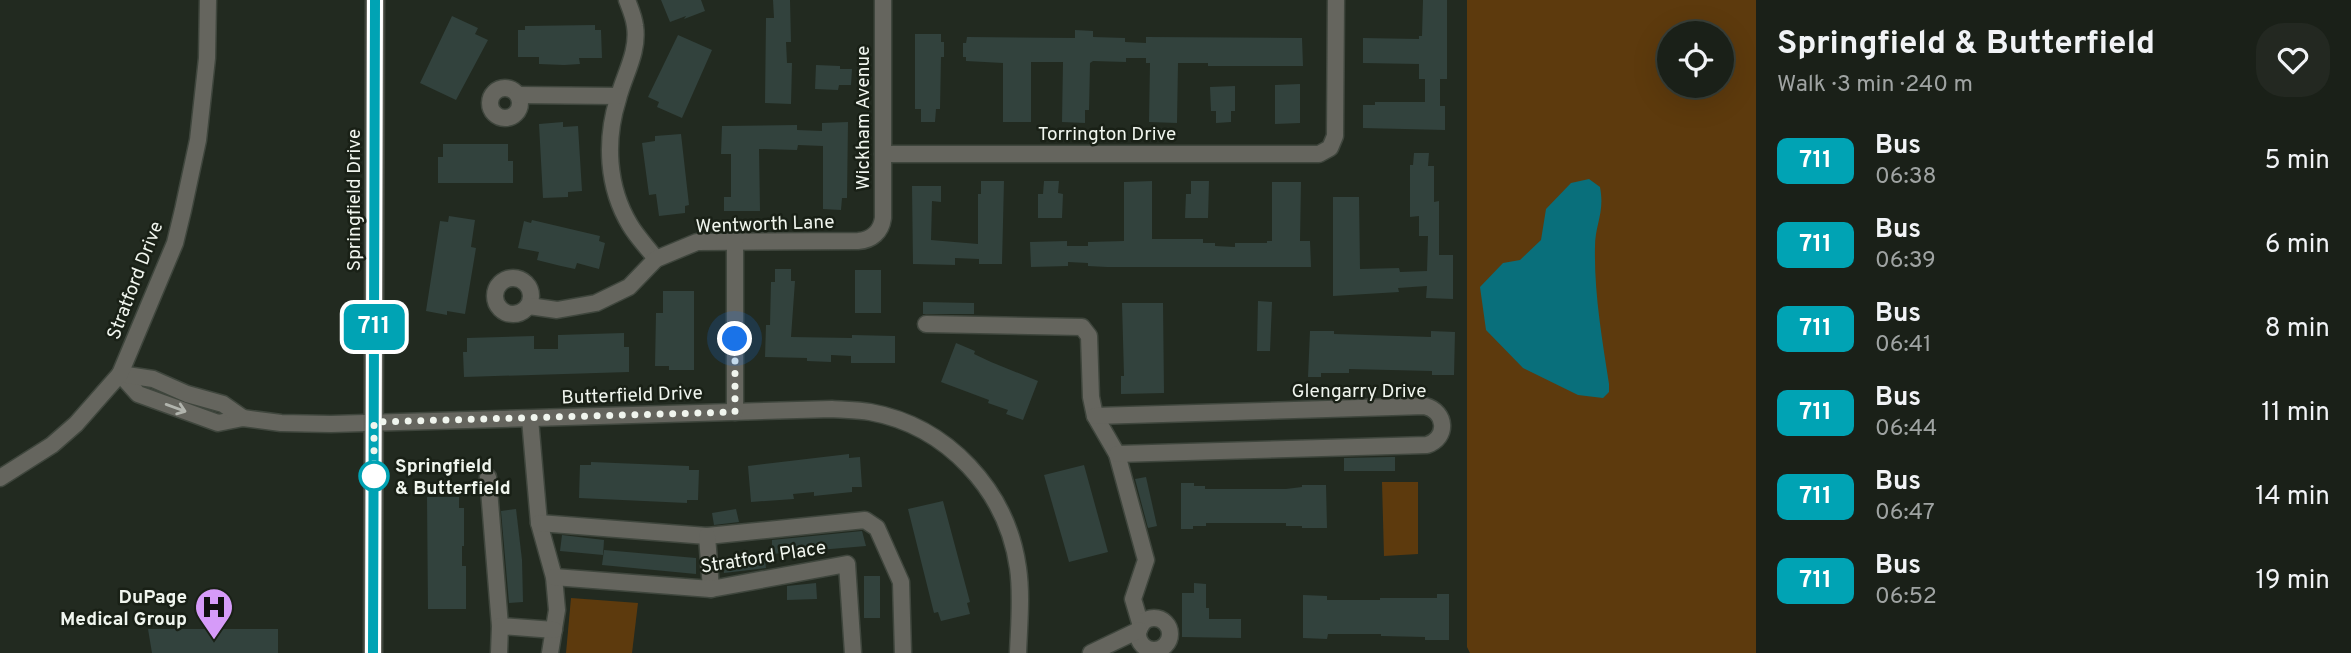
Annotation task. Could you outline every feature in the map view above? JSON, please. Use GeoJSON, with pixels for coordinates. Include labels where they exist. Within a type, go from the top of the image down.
{"type":"FeatureCollection","features":[{"type":"Feature","properties":{"kind":"street","name":"Stratford Drive"},"geometry":{"type":"LineString","coordinates":[[0,478],[52,445],[76,424],[120,374],[175,243],[183,210],[198,140],[207,58],[208,0]]}},
{"type":"Feature","properties":{"kind":"street","name":"Springfield Drive"},"geometry":{"type":"LineString","coordinates":[[373,653],[375,0]]}},
{"type":"Feature","properties":{"kind":"street"},"geometry":{"type":"LineString","coordinates":[[529,306],[557,310],[596,303],[629,287],[656,259],[629,224],[615,190],[609,153],[610,127],[618,96],[632,62],[636,26],[627,0]]}},
{"type":"Feature","properties":{"kind":"street","name":"Wickham Avenue"},"geometry":{"type":"LineString","coordinates":[[876,234],[882,221],[883,0]]}},
{"type":"Feature","properties":{"kind":"street","name":"Torrington Drive"},"geometry":{"type":"LineString","coordinates":[[883,154],[1314,155],[1330,148],[1335,133],[1336,0]]}},
{"type":"Feature","properties":{"kind":"street"},"geometry":{"type":"LineString","coordinates":[[518,95],[618,96]]}},
{"type":"Feature","properties":{"kind":"street","name":"Wentworth Lane"},"geometry":{"type":"LineString","coordinates":[[656,259],[697,242],[858,241],[867,240],[876,234]]}},
{"type":"Feature","properties":{"kind":"street"},"geometry":{"type":"LineString","coordinates":[[735,243],[735,412]]}},
{"type":"Feature","properties":{"kind":"street"},"geometry":{"type":"LineString","coordinates":[[926,324],[1082,327],[1089,337],[1091,397],[1095,416],[1117,454],[1146,560],[1133,599],[1140,628],[1139,641],[1143,651],[1157,650],[1166,645],[1170,631],[1159,620],[1149,619],[1140,628],[1091,653]]}},
{"type":"Feature","properties":{"kind":"street","name":"Butterfield Drive"},"geometry":{"type":"LineString","coordinates":[[120,374],[153,379],[187,394],[223,404],[243,418],[318,424],[832,409],[868,411],[905,422],[959,454],[998,507],[1014,547],[1019,591],[1018,653]]}},
{"type":"Feature","properties":{"kind":"street","name":"Glengarry Drive"},"geometry":{"type":"LineString","coordinates":[[1095,416],[1425,406],[1436,411],[1442,422],[1441,434],[1433,443],[1427,445],[1117,454]]}},
{"type":"Feature","properties":{"kind":"street"},"geometry":{"type":"LineString","coordinates":[[530,419],[538,523],[554,577],[557,610],[550,653]]}},
{"type":"Feature","properties":{"kind":"street"},"geometry":{"type":"LineString","coordinates":[[488,477],[500,626],[499,653]]}},
{"type":"Feature","properties":{"kind":"street"},"geometry":{"type":"LineString","coordinates":[[538,523],[707,536],[865,520],[877,528],[901,582],[903,653]]}},
{"type":"Feature","properties":{"kind":"street"},"geometry":{"type":"LineString","coordinates":[[707,536],[710,589]]}},
{"type":"Feature","properties":{"kind":"street","name":"Stratford Place"},"geometry":{"type":"LineString","coordinates":[[554,577],[710,589],[847,564],[852,653]]}},
{"type":"Feature","properties":{"kind":"street"},"geometry":{"type":"LineString","coordinates":[[500,626],[554,630]]}},
{"type":"Feature","properties":{"kind":"shaded area"},"geometry":{"type":"Polygon","coordinates":[[[1467,0],[1756,0],[1756,653],[1470,653],[1467,647],[1467,0]]]}},
{"type":"Feature","properties":{"kind":"shaded area"},"geometry":{"type":"Polygon","coordinates":[[[1382,482],[1418,482],[1418,554],[1384,556],[1382,482]]]}},
{"type":"Feature","properties":{"kind":"shaded area"},"geometry":{"type":"Polygon","coordinates":[[[571,598],[638,603],[632,653],[566,653],[571,598]]]}},
{"type":"Feature","properties":{"kind":"water"},"geometry":{"type":"Polygon","coordinates":[[[1589,179],[1600,187],[1601,196],[1595,239],[1595,264],[1609,384],[1609,392],[1603,398],[1578,395],[1523,368],[1486,330],[1480,287],[1503,263],[1520,260],[1541,240],[1546,209],[1571,183],[1589,179]]]}},
{"type":"Feature","properties":{"kind":"building"},"geometry":{"type":"Polygon","coordinates":[[[661,0],[701,0],[705,11],[670,22],[661,0]]]}},
{"type":"Feature","properties":{"kind":"building"},"geometry":{"type":"Polygon","coordinates":[[[773,0],[790,0],[791,42],[786,42],[787,63],[792,63],[791,104],[765,103],[766,18],[774,18],[773,0]]]}},
{"type":"Feature","properties":{"kind":"building"},"geometry":{"type":"Polygon","coordinates":[[[1423,0],[1447,0],[1447,79],[1440,79],[1440,106],[1445,106],[1445,130],[1363,128],[1363,105],[1375,105],[1375,102],[1425,102],[1425,79],[1419,79],[1419,64],[1363,63],[1363,38],[1419,39],[1419,36],[1422,36],[1423,0]]]}},
{"type":"Feature","properties":{"kind":"building"},"geometry":{"type":"Polygon","coordinates":[[[452,16],[478,28],[475,34],[488,40],[456,100],[420,83],[452,16]]]}},
{"type":"Feature","properties":{"kind":"building"},"geometry":{"type":"Polygon","coordinates":[[[595,25],[595,30],[601,30],[602,58],[579,58],[580,64],[564,65],[539,64],[539,57],[518,57],[518,30],[525,30],[525,26],[595,25]]]}},
{"type":"Feature","properties":{"kind":"building"},"geometry":{"type":"Polygon","coordinates":[[[1075,30],[1093,31],[1093,37],[1125,38],[1125,42],[1146,43],[1146,37],[1302,38],[1303,66],[1208,66],[1208,63],[1178,63],[1177,123],[1149,122],[1150,63],[1146,63],[1146,58],[1126,58],[1126,62],[1093,61],[1090,63],[1089,110],[1085,110],[1085,123],[1062,122],[1063,62],[1031,62],[1031,122],[1003,122],[1003,63],[966,61],[966,57],[963,57],[963,43],[966,43],[967,37],[1075,38],[1075,30]]]}},
{"type":"Feature","properties":{"kind":"building"},"geometry":{"type":"Polygon","coordinates":[[[915,34],[941,34],[941,42],[944,42],[944,57],[941,57],[940,109],[936,109],[935,122],[921,122],[921,109],[915,109],[915,34]]]}},
{"type":"Feature","properties":{"kind":"building"},"geometry":{"type":"Polygon","coordinates":[[[678,35],[712,50],[682,118],[657,107],[659,102],[648,97],[678,35]]]}},
{"type":"Feature","properties":{"kind":"building"},"geometry":{"type":"Polygon","coordinates":[[[816,65],[852,69],[851,85],[839,85],[838,90],[815,89],[816,65]]]}},
{"type":"Feature","properties":{"kind":"building"},"geometry":{"type":"Polygon","coordinates":[[[1300,84],[1300,123],[1275,124],[1275,85],[1300,84]]]}},
{"type":"Feature","properties":{"kind":"building"},"geometry":{"type":"Polygon","coordinates":[[[1235,86],[1235,111],[1231,111],[1231,122],[1216,123],[1216,111],[1211,111],[1210,87],[1235,86]]]}},
{"type":"Feature","properties":{"kind":"building"},"geometry":{"type":"Polygon","coordinates":[[[563,122],[563,127],[578,126],[582,191],[568,192],[568,197],[543,198],[539,124],[563,122]]]}},
{"type":"Feature","properties":{"kind":"building"},"geometry":{"type":"Polygon","coordinates":[[[848,122],[847,198],[842,198],[841,210],[823,209],[823,146],[798,145],[797,150],[759,149],[760,211],[724,211],[724,197],[731,197],[731,154],[721,154],[722,126],[797,125],[797,130],[822,131],[822,123],[848,122]]]}},
{"type":"Feature","properties":{"kind":"building"},"geometry":{"type":"Polygon","coordinates":[[[681,134],[689,205],[685,206],[685,213],[659,216],[656,194],[649,195],[642,143],[655,141],[655,136],[681,134]]]}},
{"type":"Feature","properties":{"kind":"building"},"geometry":{"type":"Polygon","coordinates":[[[443,144],[508,144],[508,161],[513,161],[513,183],[438,183],[438,157],[443,157],[443,144]]]}},
{"type":"Feature","properties":{"kind":"building"},"geometry":{"type":"Polygon","coordinates":[[[1414,153],[1429,153],[1428,166],[1434,166],[1434,202],[1439,201],[1439,255],[1453,255],[1453,299],[1426,298],[1427,286],[1398,288],[1399,292],[1333,296],[1333,197],[1359,197],[1360,269],[1399,268],[1400,272],[1427,271],[1428,236],[1419,236],[1419,216],[1410,217],[1410,165],[1413,165],[1414,153]]]}},
{"type":"Feature","properties":{"kind":"building"},"geometry":{"type":"Polygon","coordinates":[[[981,181],[1004,181],[1002,264],[979,264],[979,259],[955,258],[955,265],[913,264],[912,186],[941,186],[941,202],[932,201],[931,240],[978,244],[978,194],[981,194],[981,181]]]}},
{"type":"Feature","properties":{"kind":"building"},"geometry":{"type":"Polygon","coordinates":[[[1044,181],[1059,181],[1058,193],[1063,194],[1062,218],[1038,218],[1038,194],[1043,194],[1044,181]]]}},
{"type":"Feature","properties":{"kind":"building"},"geometry":{"type":"Polygon","coordinates":[[[1152,181],[1152,239],[1203,239],[1203,243],[1215,243],[1215,246],[1235,247],[1235,243],[1272,241],[1272,182],[1301,182],[1300,241],[1310,241],[1311,267],[1107,267],[1068,262],[1068,266],[1031,267],[1030,242],[1067,241],[1067,246],[1088,246],[1088,242],[1124,241],[1124,182],[1152,181]]]}},
{"type":"Feature","properties":{"kind":"building"},"geometry":{"type":"Polygon","coordinates":[[[1191,181],[1209,181],[1208,218],[1185,218],[1186,194],[1191,194],[1191,181]]]}},
{"type":"Feature","properties":{"kind":"building"},"geometry":{"type":"Polygon","coordinates":[[[449,216],[475,220],[471,247],[476,248],[465,314],[447,311],[447,315],[426,311],[440,221],[448,222],[449,216]]]}},
{"type":"Feature","properties":{"kind":"building"},"geometry":{"type":"Polygon","coordinates":[[[532,220],[600,236],[599,241],[605,243],[599,269],[577,263],[575,269],[537,260],[539,252],[518,248],[524,221],[531,223],[532,220]]]}},
{"type":"Feature","properties":{"kind":"building"},"geometry":{"type":"Polygon","coordinates":[[[775,269],[791,269],[791,281],[795,281],[791,337],[895,336],[895,363],[851,363],[851,356],[831,355],[831,362],[807,361],[807,358],[765,357],[766,325],[770,325],[771,282],[775,282],[775,269]]]}},
{"type":"Feature","properties":{"kind":"building"},"geometry":{"type":"Polygon","coordinates":[[[855,270],[881,270],[881,313],[855,313],[855,270]]]}},
{"type":"Feature","properties":{"kind":"building"},"geometry":{"type":"Polygon","coordinates":[[[663,291],[694,291],[694,370],[669,370],[669,366],[655,366],[656,313],[663,313],[663,291]]]}},
{"type":"Feature","properties":{"kind":"building"},"geometry":{"type":"Polygon","coordinates":[[[1258,301],[1272,302],[1270,351],[1257,351],[1258,301]]]}},
{"type":"Feature","properties":{"kind":"building"},"geometry":{"type":"Polygon","coordinates":[[[923,302],[974,303],[974,314],[923,314],[923,302]]]}},
{"type":"Feature","properties":{"kind":"building"},"geometry":{"type":"Polygon","coordinates":[[[1122,303],[1163,303],[1164,393],[1121,394],[1121,376],[1124,376],[1122,303]]]}},
{"type":"Feature","properties":{"kind":"building"},"geometry":{"type":"Polygon","coordinates":[[[1310,331],[1431,337],[1431,331],[1455,332],[1454,375],[1432,375],[1432,371],[1349,369],[1349,373],[1321,373],[1321,377],[1308,377],[1310,331]]]}},
{"type":"Feature","properties":{"kind":"building"},"geometry":{"type":"Polygon","coordinates":[[[624,333],[624,347],[629,347],[629,372],[464,377],[463,352],[467,352],[467,338],[534,336],[534,349],[558,349],[558,335],[624,333]]]}},
{"type":"Feature","properties":{"kind":"building"},"geometry":{"type":"Polygon","coordinates":[[[956,343],[991,362],[1038,381],[1023,420],[1006,414],[1008,410],[988,403],[989,400],[941,382],[956,343]]]}},
{"type":"Feature","properties":{"kind":"building"},"geometry":{"type":"Polygon","coordinates":[[[849,454],[849,458],[860,457],[862,487],[852,487],[852,492],[814,496],[814,492],[793,494],[794,499],[751,502],[748,466],[849,454]]]}},
{"type":"Feature","properties":{"kind":"building"},"geometry":{"type":"Polygon","coordinates":[[[1395,457],[1395,471],[1344,471],[1344,458],[1395,457]]]}},
{"type":"Feature","properties":{"kind":"building"},"geometry":{"type":"Polygon","coordinates":[[[591,462],[689,466],[689,470],[699,470],[698,500],[687,500],[687,503],[579,498],[580,465],[591,465],[591,462]]]}},
{"type":"Feature","properties":{"kind":"building"},"geometry":{"type":"Polygon","coordinates":[[[1084,465],[1108,552],[1069,562],[1044,475],[1084,465]]]}},
{"type":"Feature","properties":{"kind":"building"},"geometry":{"type":"Polygon","coordinates":[[[1146,477],[1157,526],[1148,528],[1135,479],[1146,477]]]}},
{"type":"Feature","properties":{"kind":"building"},"geometry":{"type":"Polygon","coordinates":[[[1181,483],[1194,483],[1194,486],[1205,486],[1205,489],[1286,489],[1302,485],[1326,485],[1327,528],[1302,528],[1286,526],[1286,523],[1206,523],[1206,526],[1181,529],[1181,483]]]}},
{"type":"Feature","properties":{"kind":"building"},"geometry":{"type":"Polygon","coordinates":[[[427,497],[459,497],[459,508],[464,508],[462,566],[466,566],[466,609],[428,609],[427,497]]]}},
{"type":"Feature","properties":{"kind":"building"},"geometry":{"type":"Polygon","coordinates":[[[943,501],[970,602],[967,603],[970,614],[941,621],[938,612],[934,613],[908,509],[943,501]]]}},
{"type":"Feature","properties":{"kind":"building"},"geometry":{"type":"Polygon","coordinates":[[[516,509],[522,560],[523,602],[509,603],[501,511],[516,509]]]}},
{"type":"Feature","properties":{"kind":"building"},"geometry":{"type":"Polygon","coordinates":[[[736,509],[739,522],[714,525],[712,513],[736,509]]]}},
{"type":"Feature","properties":{"kind":"building"},"geometry":{"type":"Polygon","coordinates":[[[862,531],[866,546],[772,554],[772,540],[862,531]]]}},
{"type":"Feature","properties":{"kind":"building"},"geometry":{"type":"Polygon","coordinates":[[[562,535],[604,540],[603,555],[560,551],[562,535]]]}},
{"type":"Feature","properties":{"kind":"building"},"geometry":{"type":"Polygon","coordinates":[[[604,550],[696,558],[696,574],[602,565],[604,550]]]}},
{"type":"Feature","properties":{"kind":"building"},"geometry":{"type":"Polygon","coordinates":[[[764,552],[766,568],[724,573],[722,558],[764,552]]]}},
{"type":"Feature","properties":{"kind":"building"},"geometry":{"type":"Polygon","coordinates":[[[864,576],[880,576],[880,618],[864,618],[864,576]]]}},
{"type":"Feature","properties":{"kind":"building"},"geometry":{"type":"Polygon","coordinates":[[[816,583],[817,599],[787,600],[787,586],[816,583]]]}},
{"type":"Feature","properties":{"kind":"building"},"geometry":{"type":"Polygon","coordinates":[[[1194,583],[1206,584],[1209,619],[1241,619],[1241,638],[1182,637],[1182,593],[1194,593],[1194,583]]]}},
{"type":"Feature","properties":{"kind":"building"},"geometry":{"type":"Polygon","coordinates":[[[1437,594],[1449,594],[1449,640],[1425,640],[1425,637],[1381,634],[1328,634],[1327,639],[1303,638],[1303,595],[1327,596],[1327,600],[1380,600],[1437,598],[1437,594]]]}},
{"type":"Feature","properties":{"kind":"building","name":"DuPage Medical Group"},"geometry":{"type":"Polygon","coordinates":[[[148,629],[278,629],[278,653],[152,653],[148,629]]]}},
{"type":"Feature","properties":{"kind":"bus line","name":"711"},"geometry":{"type":"LineString","coordinates":[[373,653],[375,0]]}},
{"type":"Feature","properties":{"kind":"place","name":"Springfield & Butterfield"},"geometry":{"type":"Point","coordinates":[374,476]}},
{"type":"Feature","properties":{"kind":"place","name":"DuPage Medical Group"},"geometry":{"type":"Point","coordinates":[214,641]}},
{"type":"Feature","properties":{"kind":"route"},"geometry":{"type":"LineString","coordinates":[[374,476],[374,422],[735,412],[735,339]]}}]}
